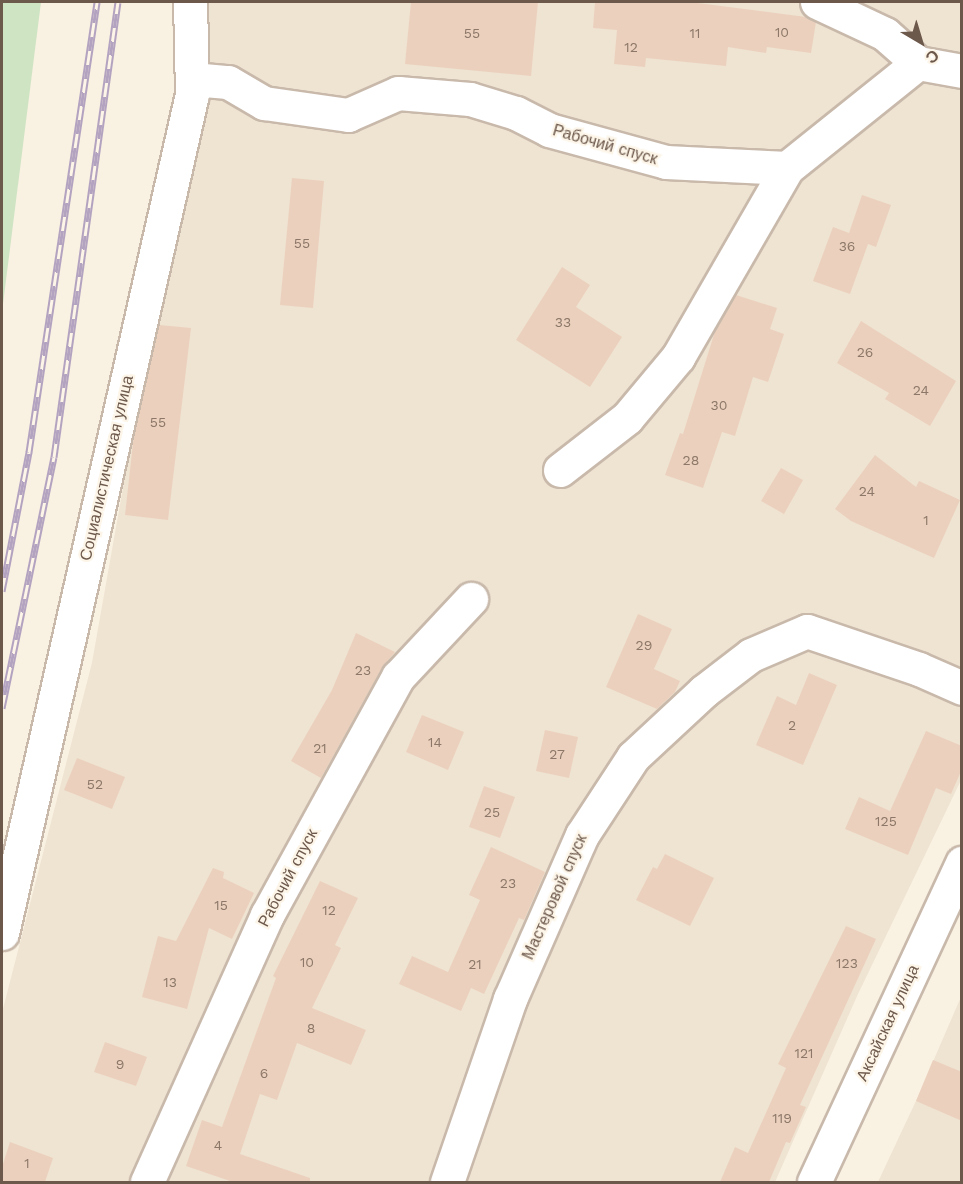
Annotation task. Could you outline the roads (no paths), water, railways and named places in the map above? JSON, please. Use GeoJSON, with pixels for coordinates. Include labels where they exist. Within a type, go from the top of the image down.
{"type":"FeatureCollection","features":[{"type":"Feature","properties":{"kind":"street","name":"Социалистическая улица"},"geometry":{"type":"LineString","coordinates":[[2,933],[192,94],[190,2]]}},
{"type":"Feature","properties":{"kind":"street"},"geometry":{"type":"LineString","coordinates":[[817,2],[885,34],[918,63],[962,71]]}},
{"type":"Feature","properties":{"kind":"street"},"geometry":{"type":"LineString","coordinates":[[560,470],[627,418],[678,357],[787,168],[918,63]]}},
{"type":"Feature","properties":{"kind":"street","name":"Рабочий спуск"},"geometry":{"type":"LineString","coordinates":[[192,79],[228,82],[264,103],[348,115],[398,93],[470,99],[516,113],[549,130],[666,162],[787,168]]}},
{"type":"Feature","properties":{"kind":"street","name":"Рабочий спуск"},"geometry":{"type":"LineString","coordinates":[[147,1182],[267,915],[392,687],[471,599]]}},
{"type":"Feature","properties":{"kind":"street","name":"Мастеровой спуск"},"geometry":{"type":"LineString","coordinates":[[447,1182],[510,999],[582,835],[633,757],[704,692],[751,655],[807,631],[919,669],[962,688]]}},
{"type":"Feature","properties":{"kind":"street","name":"Аксайская улица"},"geometry":{"type":"LineString","coordinates":[[814,1182],[962,863]]}},
{"type":"Feature","properties":{"kind":"railway"},"geometry":{"type":"LineString","coordinates":[[2,591],[29,452],[97,2]]}},
{"type":"Feature","properties":{"kind":"railway"},"geometry":{"type":"LineString","coordinates":[[2,708],[54,457],[118,2]]}}]}
